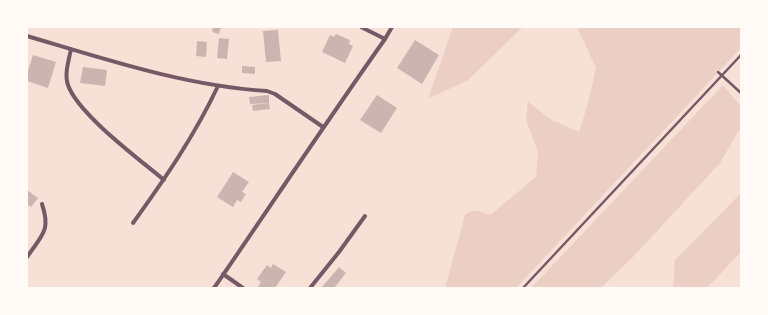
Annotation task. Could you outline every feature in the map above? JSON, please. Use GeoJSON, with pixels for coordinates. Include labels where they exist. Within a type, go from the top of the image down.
{"type":"FeatureCollection","features":[{"type":"Feature","properties":{"kind":"street"},"geometry":{"type":"LineString","coordinates":[[361,27],[385,39]]}},
{"type":"Feature","properties":{"kind":"street"},"geometry":{"type":"LineString","coordinates":[[214,288],[392,27]]}},
{"type":"Feature","properties":{"kind":"street"},"geometry":{"type":"LineString","coordinates":[[27,36],[71,49],[218,86],[267,91],[275,94],[323,127]]}},
{"type":"Feature","properties":{"kind":"street"},"geometry":{"type":"LineString","coordinates":[[71,49],[67,71],[67,84],[74,100],[86,113],[164,180]]}},
{"type":"Feature","properties":{"kind":"street"},"geometry":{"type":"LineString","coordinates":[[133,223],[164,180],[205,112],[218,86]]}},
{"type":"Feature","properties":{"kind":"street"},"geometry":{"type":"LineString","coordinates":[[27,257],[45,231],[47,218],[42,204]]}},
{"type":"Feature","properties":{"kind":"street"},"geometry":{"type":"LineString","coordinates":[[310,288],[365,216]]}},
{"type":"Feature","properties":{"kind":"street"},"geometry":{"type":"LineString","coordinates":[[223,274],[243,288]]}},
{"type":"Feature","properties":{"kind":"lane"},"geometry":{"type":"LineString","coordinates":[[523,288],[741,56]]}},
{"type":"Feature","properties":{"kind":"lane"},"geometry":{"type":"LineString","coordinates":[[718,72],[741,93]]}},
{"type":"Feature","properties":{"kind":"shaded area"},"geometry":{"type":"Polygon","coordinates":[[[453,27],[523,27],[468,80],[428,99],[453,27]]]}},
{"type":"Feature","properties":{"kind":"shaded area"},"geometry":{"type":"Polygon","coordinates":[[[577,27],[741,27],[741,48],[516,288],[445,288],[465,215],[471,211],[474,211],[490,215],[536,177],[538,152],[526,120],[528,102],[552,120],[579,132],[588,103],[596,68],[577,27]]]}},
{"type":"Feature","properties":{"kind":"shaded area"},"geometry":{"type":"Polygon","coordinates":[[[723,85],[741,107],[741,127],[720,163],[633,257],[601,288],[531,288],[723,85]]]}},
{"type":"Feature","properties":{"kind":"shaded area"},"geometry":{"type":"Polygon","coordinates":[[[741,193],[741,252],[707,288],[673,288],[675,260],[741,193]]]}},
{"type":"Feature","properties":{"kind":"building"},"geometry":{"type":"Polygon","coordinates":[[[213,27],[221,27],[219,34],[212,32],[213,27]]]}},
{"type":"Feature","properties":{"kind":"building"},"geometry":{"type":"Polygon","coordinates":[[[278,30],[281,61],[266,62],[263,31],[278,30]]]}},
{"type":"Feature","properties":{"kind":"building"},"geometry":{"type":"Polygon","coordinates":[[[336,34],[350,40],[349,44],[353,46],[345,63],[322,52],[330,35],[334,37],[336,34]]]}},
{"type":"Feature","properties":{"kind":"building"},"geometry":{"type":"Polygon","coordinates":[[[219,38],[229,39],[227,59],[217,58],[219,38]]]}},
{"type":"Feature","properties":{"kind":"building"},"geometry":{"type":"Polygon","coordinates":[[[415,40],[439,55],[422,84],[397,68],[415,40]]]}},
{"type":"Feature","properties":{"kind":"building"},"geometry":{"type":"Polygon","coordinates":[[[197,41],[207,42],[206,57],[196,56],[197,41]]]}},
{"type":"Feature","properties":{"kind":"building"},"geometry":{"type":"Polygon","coordinates":[[[33,55],[56,62],[48,88],[27,81],[27,74],[33,55]]]}},
{"type":"Feature","properties":{"kind":"building"},"geometry":{"type":"Polygon","coordinates":[[[242,66],[255,67],[255,74],[242,73],[242,66]]]}},
{"type":"Feature","properties":{"kind":"building"},"geometry":{"type":"Polygon","coordinates":[[[83,67],[107,70],[105,86],[80,83],[83,67]]]}},
{"type":"Feature","properties":{"kind":"building"},"geometry":{"type":"Polygon","coordinates":[[[269,95],[269,103],[250,104],[249,97],[269,95]]]}},
{"type":"Feature","properties":{"kind":"building"},"geometry":{"type":"Polygon","coordinates":[[[377,95],[397,108],[381,133],[360,120],[377,95]]]}},
{"type":"Feature","properties":{"kind":"building"},"geometry":{"type":"Polygon","coordinates":[[[269,103],[270,109],[253,111],[252,105],[269,103]]]}},
{"type":"Feature","properties":{"kind":"building"},"geometry":{"type":"Polygon","coordinates":[[[233,172],[249,182],[242,192],[246,194],[241,202],[237,200],[233,207],[217,197],[233,172]]]}},
{"type":"Feature","properties":{"kind":"building"},"geometry":{"type":"Polygon","coordinates":[[[27,190],[38,198],[31,207],[27,204],[27,190]]]}},
{"type":"Feature","properties":{"kind":"building"},"geometry":{"type":"Polygon","coordinates":[[[273,264],[286,272],[275,288],[258,287],[261,282],[257,279],[267,265],[271,268],[273,264]]]}},
{"type":"Feature","properties":{"kind":"building"},"geometry":{"type":"Polygon","coordinates":[[[339,267],[346,273],[334,288],[322,287],[339,267]]]}}]}
